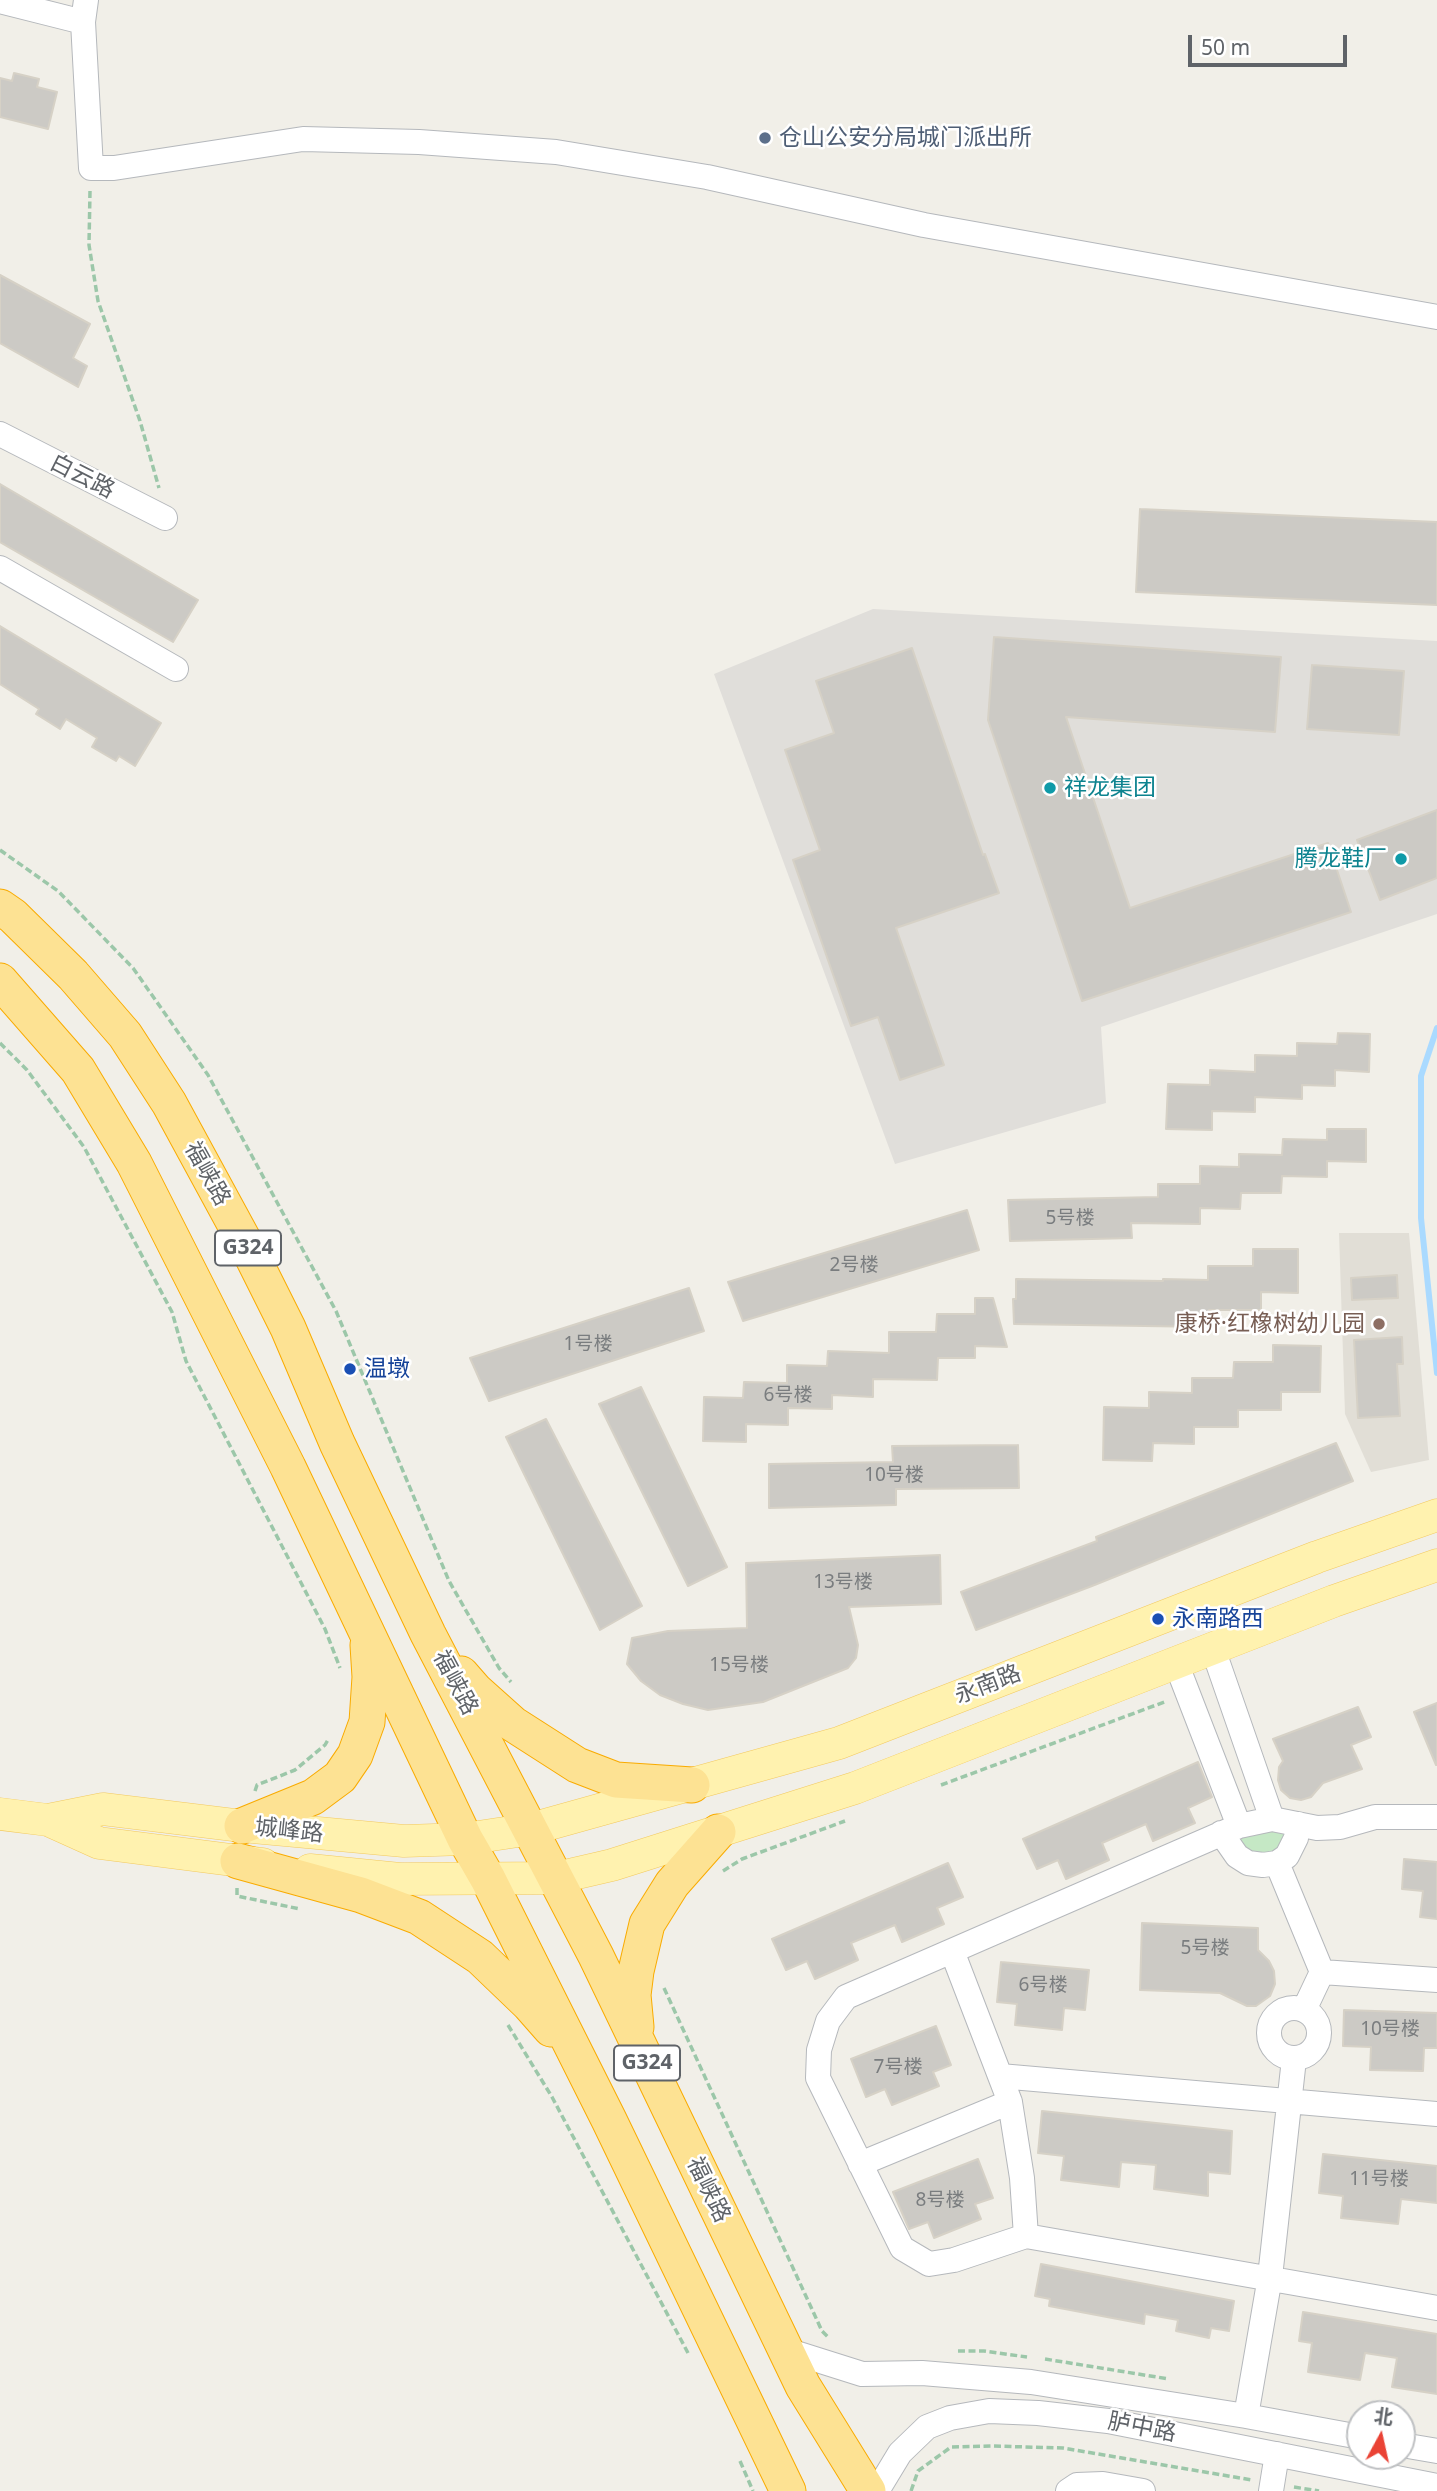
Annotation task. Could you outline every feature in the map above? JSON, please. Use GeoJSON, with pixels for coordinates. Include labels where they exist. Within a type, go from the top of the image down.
{"type":"FeatureCollection","features":[{"type":"Feature","properties":{"kind":"highway","name":"福峡路"},"geometry":{"type":"LineString","coordinates":[[0,906],[100,1004],[148,1069],[256,1262],[288,1328],[337,1443],[428,1634],[596,1956],[803,2386],[868,2491]]}},
{"type":"Feature","properties":{"kind":"highway","name":"G324"},"geometry":{"type":"LineString","coordinates":[[0,981],[78,1070],[134,1163],[288,1467],[465,1839],[488,1879],[609,2120],[788,2491]]}},
{"type":"Feature","properties":{"kind":"highway"},"geometry":{"type":"LineString","coordinates":[[347,1591],[396,1567]]}},
{"type":"Feature","properties":{"kind":"highway"},"geometry":{"type":"LineString","coordinates":[[428,1634],[475,1690],[504,1716],[577,1765],[617,1780],[692,1785]]}},
{"type":"Feature","properties":{"kind":"highway"},"geometry":{"type":"LineString","coordinates":[[242,1826],[313,1797],[340,1777],[355,1755],[367,1722],[370,1677],[368,1635]]}},
{"type":"Feature","properties":{"kind":"highway"},"geometry":{"type":"LineString","coordinates":[[637,2044],[633,1995],[647,1924],[672,1884],[718,1832]]}},
{"type":"Feature","properties":{"kind":"highway"},"geometry":{"type":"LineString","coordinates":[[238,1861],[361,1895],[419,1917],[480,1957],[529,2004],[579,2061]]}},
{"type":"Feature","properties":{"kind":"highway"},"geometry":{"type":"LineString","coordinates":[[609,2120],[663,2096]]}},
{"type":"Feature","properties":{"kind":"main road","name":"永南路"},"geometry":{"type":"LineString","coordinates":[[531,1829],[839,1743],[1317,1557],[1437,1515]]}},
{"type":"Feature","properties":{"kind":"main road","name":"城峰路"},"geometry":{"type":"LineString","coordinates":[[0,1814],[48,1820],[99,1843],[315,1871],[400,1879],[556,1878],[612,1865],[855,1788],[1334,1601],[1437,1565]]}},
{"type":"Feature","properties":{"kind":"main road","name":"城峰路"},"geometry":{"type":"LineString","coordinates":[[48,1820],[103,1809],[242,1826],[404,1841],[465,1839],[531,1829]]}},
{"type":"Feature","properties":{"kind":"main road"},"geometry":{"type":"LineString","coordinates":[[315,1871],[319,1834]]}},
{"type":"Feature","properties":{"kind":"street"},"geometry":{"type":"LineString","coordinates":[[0,1],[85,11],[91,168],[114,168],[303,139],[419,142],[556,152],[707,177],[924,225],[1437,317]]}},
{"type":"Feature","properties":{"kind":"street","name":"白云路"},"geometry":{"type":"LineString","coordinates":[[2,439],[165,518]]}},
{"type":"Feature","properties":{"kind":"street"},"geometry":{"type":"LineString","coordinates":[[0,568],[176,669]]}},
{"type":"Feature","properties":{"kind":"street"},"geometry":{"type":"LineString","coordinates":[[1213,1649],[1272,1819]]}},
{"type":"Feature","properties":{"kind":"street"},"geometry":{"type":"LineString","coordinates":[[1176,1663],[1188,1693],[1230,1830],[1229,1849],[1248,1863],[1277,1863],[1287,1856],[1292,1847],[1298,1824]]}},
{"type":"Feature","properties":{"kind":"street"},"geometry":{"type":"LineString","coordinates":[[1437,1818],[1375,1817],[1340,1827],[1317,1828],[1272,1819],[1230,1830],[846,1997],[828,2021],[819,2050],[818,2078],[901,2248],[929,2264],[954,2260],[1026,2236],[1437,2308]]}},
{"type":"Feature","properties":{"kind":"street"},"geometry":{"type":"LineString","coordinates":[[1277,1863],[1322,1972],[1304,2010]]}},
{"type":"Feature","properties":{"kind":"street"},"geometry":{"type":"LineString","coordinates":[[952,1951],[1010,2102],[1022,2178],[1026,2236]]}},
{"type":"Feature","properties":{"kind":"street"},"geometry":{"type":"LineString","coordinates":[[1322,1972],[1437,1980]]}},
{"type":"Feature","properties":{"kind":"street"},"geometry":{"type":"LineString","coordinates":[[1288,2009],[1304,2010],[1317,2022],[1318,2039],[1310,2053],[1294,2059],[1273,2048],[1269,2032],[1270,2024],[1280,2012],[1288,2009]]}},
{"type":"Feature","properties":{"kind":"street"},"geometry":{"type":"LineString","coordinates":[[1246,2416],[1270,2277],[1294,2059]]}},
{"type":"Feature","properties":{"kind":"street"},"geometry":{"type":"LineString","coordinates":[[1000,2076],[1437,2114]]}},
{"type":"Feature","properties":{"kind":"street"},"geometry":{"type":"LineString","coordinates":[[860,2164],[1010,2102]]}},
{"type":"Feature","properties":{"kind":"street","name":"胪中路"},"geometry":{"type":"LineString","coordinates":[[786,2350],[862,2374],[922,2373],[1031,2382],[1346,2434]]}},
{"type":"Feature","properties":{"kind":"street","name":"胪中路"},"geometry":{"type":"LineString","coordinates":[[877,2491],[900,2453],[927,2427],[950,2418],[989,2411],[1038,2413],[1108,2421],[1437,2486]]}},
{"type":"Feature","properties":{"kind":"street"},"geometry":{"type":"LineString","coordinates":[[1416,2447],[1437,2451]]}},
{"type":"Feature","properties":{"kind":"street"},"geometry":{"type":"LineString","coordinates":[[1271,2491],[1278,2454]]}},
{"type":"Feature","properties":{"kind":"street"},"geometry":{"type":"LineString","coordinates":[[1068,2491],[1077,2485],[1103,2484],[1143,2491]]}},
{"type":"Feature","properties":{"kind":"path"},"geometry":{"type":"LineString","coordinates":[[91,168],[89,244],[98,301],[139,421],[165,518]]}},
{"type":"Feature","properties":{"kind":"path"},"geometry":{"type":"LineString","coordinates":[[0,850],[58,891],[133,968],[208,1075],[335,1311],[449,1581],[499,1668],[516,1689]]}},
{"type":"Feature","properties":{"kind":"path"},"geometry":{"type":"LineString","coordinates":[[0,1043],[27,1070],[84,1147],[172,1312],[186,1361],[325,1629],[341,1670]]}},
{"type":"Feature","properties":{"kind":"path"},"geometry":{"type":"LineString","coordinates":[[936,1787],[1188,1693]]}},
{"type":"Feature","properties":{"kind":"path"},"geometry":{"type":"LineString","coordinates":[[242,1826],[257,1784],[295,1770],[325,1745],[335,1729]]}},
{"type":"Feature","properties":{"kind":"path"},"geometry":{"type":"LineString","coordinates":[[722,1872],[742,1859],[846,1821]]}},
{"type":"Feature","properties":{"kind":"path"},"geometry":{"type":"LineString","coordinates":[[238,1861],[237,1896],[303,1910]]}},
{"type":"Feature","properties":{"kind":"path"},"geometry":{"type":"LineString","coordinates":[[664,1983],[664,1993],[822,2331],[831,2340]]}},
{"type":"Feature","properties":{"kind":"path"},"geometry":{"type":"LineString","coordinates":[[503,2016],[552,2097],[694,2364]]}},
{"type":"Feature","properties":{"kind":"path"},"geometry":{"type":"LineString","coordinates":[[738,2457],[753,2491]]}},
{"type":"Feature","properties":{"kind":"shaded area"},"geometry":{"type":"Polygon","coordinates":[[[873,609],[1437,641],[1437,914],[1101,1027],[1106,1103],[895,1164],[714,674],[873,609]]]}},
{"type":"Feature","properties":{"kind":"shaded area","name":"康桥·红橡树幼儿园"},"geometry":{"type":"Polygon","coordinates":[[[1339,1233],[1409,1233],[1429,1460],[1371,1472],[1345,1414],[1339,1233]]]}},
{"type":"Feature","properties":{"kind":"green space"},"geometry":{"type":"Polygon","coordinates":[[[1271,1831],[1290,1834],[1280,1855],[1253,1857],[1235,1839],[1271,1831]]]}},
{"type":"Feature","properties":{"kind":"building"},"geometry":{"type":"Polygon","coordinates":[[[14,73],[39,79],[37,87],[57,92],[48,129],[0,117],[0,78],[12,81],[14,73]]]}},
{"type":"Feature","properties":{"kind":"building"},"geometry":{"type":"Polygon","coordinates":[[[0,275],[90,324],[73,358],[87,366],[78,387],[0,343],[0,275]]]}},
{"type":"Feature","properties":{"kind":"building"},"geometry":{"type":"Polygon","coordinates":[[[0,484],[198,600],[173,642],[0,542],[0,484]]]}},
{"type":"Feature","properties":{"kind":"building"},"geometry":{"type":"Polygon","coordinates":[[[1140,509],[1437,522],[1437,605],[1136,592],[1140,509]]]}},
{"type":"Feature","properties":{"kind":"building"},"geometry":{"type":"Polygon","coordinates":[[[0,626],[161,723],[135,766],[119,756],[116,761],[92,747],[97,738],[66,719],[60,729],[36,714],[39,709],[0,684],[0,626]]]}},
{"type":"Feature","properties":{"kind":"building","name":"祥龙集团"},"geometry":{"type":"Polygon","coordinates":[[[994,637],[1281,657],[1275,732],[1066,717],[1130,908],[1328,843],[1351,912],[1082,1001],[988,720],[994,637]]]}},
{"type":"Feature","properties":{"kind":"building"},"geometry":{"type":"Polygon","coordinates":[[[912,648],[983,855],[985,854],[999,893],[896,928],[944,1065],[900,1080],[878,1017],[851,1026],[793,860],[820,850],[785,750],[834,733],[816,681],[912,648]]]}},
{"type":"Feature","properties":{"kind":"building"},"geometry":{"type":"Polygon","coordinates":[[[1312,665],[1404,671],[1399,735],[1307,729],[1312,665]]]}},
{"type":"Feature","properties":{"kind":"building","name":"腾龙鞋厂"},"geometry":{"type":"Polygon","coordinates":[[[1437,810],[1437,878],[1380,900],[1357,840],[1437,810]]]}},
{"type":"Feature","properties":{"kind":"building"},"geometry":{"type":"Polygon","coordinates":[[[1338,1033],[1370,1034],[1369,1072],[1335,1070],[1335,1086],[1302,1085],[1302,1099],[1255,1097],[1255,1112],[1212,1111],[1212,1130],[1166,1129],[1168,1084],[1210,1085],[1210,1070],[1255,1072],[1255,1055],[1297,1056],[1297,1043],[1337,1044],[1338,1033]]]}},
{"type":"Feature","properties":{"kind":"building"},"geometry":{"type":"Polygon","coordinates":[[[1327,1129],[1366,1129],[1366,1162],[1327,1161],[1327,1177],[1282,1176],[1281,1193],[1241,1193],[1240,1209],[1200,1208],[1200,1224],[1131,1223],[1132,1238],[1010,1241],[1008,1200],[1158,1197],[1158,1184],[1200,1184],[1200,1166],[1239,1167],[1239,1154],[1282,1155],[1283,1139],[1327,1140],[1327,1129]]]}},
{"type":"Feature","properties":{"kind":"building"},"geometry":{"type":"Polygon","coordinates":[[[967,1210],[979,1250],[743,1321],[728,1282],[967,1210]]]}},
{"type":"Feature","properties":{"kind":"building"},"geometry":{"type":"Polygon","coordinates":[[[1253,1249],[1298,1249],[1298,1293],[1261,1292],[1261,1310],[1209,1310],[1209,1327],[1014,1324],[1013,1299],[1016,1299],[1016,1279],[1208,1280],[1208,1266],[1253,1266],[1253,1249]]]}},
{"type":"Feature","properties":{"kind":"building"},"geometry":{"type":"Polygon","coordinates":[[[1397,1275],[1398,1298],[1352,1300],[1351,1278],[1397,1275]]]}},
{"type":"Feature","properties":{"kind":"building"},"geometry":{"type":"Polygon","coordinates":[[[689,1288],[704,1331],[489,1401],[470,1358],[689,1288]]]}},
{"type":"Feature","properties":{"kind":"building"},"geometry":{"type":"Polygon","coordinates":[[[975,1298],[993,1298],[1007,1347],[975,1346],[975,1358],[938,1358],[937,1380],[873,1379],[873,1397],[832,1395],[832,1409],[788,1408],[788,1425],[746,1424],[746,1442],[703,1441],[704,1397],[743,1398],[744,1382],[787,1383],[787,1365],[827,1366],[828,1351],[889,1353],[889,1332],[936,1332],[937,1314],[975,1314],[975,1298]]]}},
{"type":"Feature","properties":{"kind":"building"},"geometry":{"type":"Polygon","coordinates":[[[1402,1337],[1403,1364],[1397,1364],[1400,1416],[1358,1418],[1354,1340],[1402,1337]]]}},
{"type":"Feature","properties":{"kind":"building"},"geometry":{"type":"Polygon","coordinates":[[[1273,1345],[1321,1346],[1320,1392],[1281,1392],[1281,1410],[1238,1410],[1238,1427],[1194,1427],[1194,1444],[1153,1443],[1152,1461],[1103,1460],[1104,1407],[1149,1408],[1149,1392],[1192,1393],[1192,1378],[1233,1378],[1234,1362],[1273,1362],[1273,1345]]]}},
{"type":"Feature","properties":{"kind":"building"},"geometry":{"type":"Polygon","coordinates":[[[641,1387],[727,1567],[688,1586],[599,1404],[641,1387]]]}},
{"type":"Feature","properties":{"kind":"building"},"geometry":{"type":"Polygon","coordinates":[[[546,1419],[642,1606],[600,1630],[506,1437],[546,1419]]]}},
{"type":"Feature","properties":{"kind":"building"},"geometry":{"type":"Polygon","coordinates":[[[1336,1443],[1353,1481],[976,1630],[961,1592],[1097,1541],[1096,1537],[1336,1443]]]}},
{"type":"Feature","properties":{"kind":"building"},"geometry":{"type":"Polygon","coordinates":[[[1018,1445],[1019,1488],[896,1489],[896,1505],[769,1508],[769,1464],[893,1462],[892,1446],[1018,1445]]]}},
{"type":"Feature","properties":{"kind":"building"},"geometry":{"type":"Polygon","coordinates":[[[940,1555],[941,1604],[849,1607],[858,1645],[856,1658],[848,1668],[763,1702],[708,1710],[683,1704],[660,1695],[641,1681],[627,1664],[632,1638],[668,1631],[747,1628],[746,1563],[940,1555]]]}},
{"type":"Feature","properties":{"kind":"building"},"geometry":{"type":"Polygon","coordinates":[[[1437,1703],[1437,1765],[1436,1765],[1414,1712],[1437,1703]]]}},
{"type":"Feature","properties":{"kind":"building"},"geometry":{"type":"Polygon","coordinates":[[[1358,1707],[1371,1737],[1351,1745],[1362,1769],[1323,1783],[1311,1797],[1301,1800],[1290,1798],[1281,1790],[1278,1780],[1279,1767],[1283,1761],[1273,1739],[1358,1707]]]}},
{"type":"Feature","properties":{"kind":"building"},"geometry":{"type":"Polygon","coordinates":[[[1198,1762],[1212,1797],[1188,1808],[1195,1823],[1153,1841],[1146,1824],[1102,1843],[1109,1860],[1066,1879],[1058,1860],[1037,1869],[1023,1839],[1198,1762]]]}},
{"type":"Feature","properties":{"kind":"building"},"geometry":{"type":"Polygon","coordinates":[[[1404,1859],[1437,1862],[1437,1919],[1420,1917],[1423,1891],[1402,1889],[1404,1859]]]}},
{"type":"Feature","properties":{"kind":"building"},"geometry":{"type":"Polygon","coordinates":[[[948,1863],[963,1897],[937,1908],[944,1924],[902,1942],[895,1925],[851,1943],[858,1960],[815,1979],[807,1961],[786,1970],[772,1939],[948,1863]]]}},
{"type":"Feature","properties":{"kind":"building"},"geometry":{"type":"Polygon","coordinates":[[[1142,1923],[1258,1928],[1258,1950],[1274,1971],[1275,1984],[1270,1996],[1256,2006],[1247,2006],[1220,1993],[1140,1990],[1142,1923]]]}},
{"type":"Feature","properties":{"kind":"building"},"geometry":{"type":"Polygon","coordinates":[[[1001,1962],[1089,1970],[1085,2010],[1064,2008],[1062,2030],[1015,2025],[1017,2004],[997,2002],[1001,1962]]]}},
{"type":"Feature","properties":{"kind":"building"},"geometry":{"type":"Polygon","coordinates":[[[1344,2010],[1437,2013],[1437,2048],[1424,2048],[1423,2071],[1370,2070],[1371,2047],[1343,2046],[1344,2010]]]}},
{"type":"Feature","properties":{"kind":"building"},"geometry":{"type":"Polygon","coordinates":[[[936,2026],[951,2065],[933,2072],[939,2086],[892,2105],[885,2089],[866,2097],[851,2059],[936,2026]]]}},
{"type":"Feature","properties":{"kind":"building"},"geometry":{"type":"Polygon","coordinates":[[[1042,2111],[1232,2131],[1230,2174],[1208,2172],[1208,2196],[1154,2189],[1156,2165],[1121,2162],[1119,2187],[1061,2180],[1064,2156],[1038,2153],[1042,2111]]]}},
{"type":"Feature","properties":{"kind":"building"},"geometry":{"type":"Polygon","coordinates":[[[1323,2154],[1437,2166],[1437,2203],[1401,2199],[1398,2224],[1341,2218],[1343,2196],[1319,2193],[1323,2154]]]}},
{"type":"Feature","properties":{"kind":"building"},"geometry":{"type":"Polygon","coordinates":[[[978,2159],[993,2198],[975,2204],[981,2219],[934,2238],[928,2222],[909,2229],[893,2192],[978,2159]]]}},
{"type":"Feature","properties":{"kind":"building"},"geometry":{"type":"Polygon","coordinates":[[[1041,2264],[1234,2301],[1229,2331],[1211,2328],[1209,2338],[1176,2331],[1178,2320],[1145,2314],[1144,2324],[1049,2306],[1050,2299],[1035,2296],[1041,2264]]]}},
{"type":"Feature","properties":{"kind":"building"},"geometry":{"type":"Polygon","coordinates":[[[1303,2312],[1437,2334],[1437,2394],[1392,2387],[1397,2358],[1365,2353],[1360,2380],[1308,2372],[1312,2343],[1299,2341],[1303,2312]]]}},
{"type":"Feature","properties":{"kind":"waterway"},"geometry":{"type":"LineString","coordinates":[[1437,1028],[1421,1076],[1421,1218],[1437,1373]]}},
{"type":"Feature","properties":{"kind":"place","name":"仓山公安分局城门派出所"},"geometry":{"type":"Point","coordinates":[765,138]}},
{"type":"Feature","properties":{"kind":"place","name":"祥龙集团"},"geometry":{"type":"Point","coordinates":[1050,788]}},
{"type":"Feature","properties":{"kind":"place","name":"腾龙鞋厂"},"geometry":{"type":"Point","coordinates":[1401,859]}},
{"type":"Feature","properties":{"kind":"place","name":"康桥·红橡树幼儿园"},"geometry":{"type":"Point","coordinates":[1379,1324]}},
{"type":"Feature","properties":{"kind":"place","name":"温墩"},"geometry":{"type":"Point","coordinates":[350,1369]}},
{"type":"Feature","properties":{"kind":"place","name":"永南路西"},"geometry":{"type":"Point","coordinates":[1158,1619]}}]}
